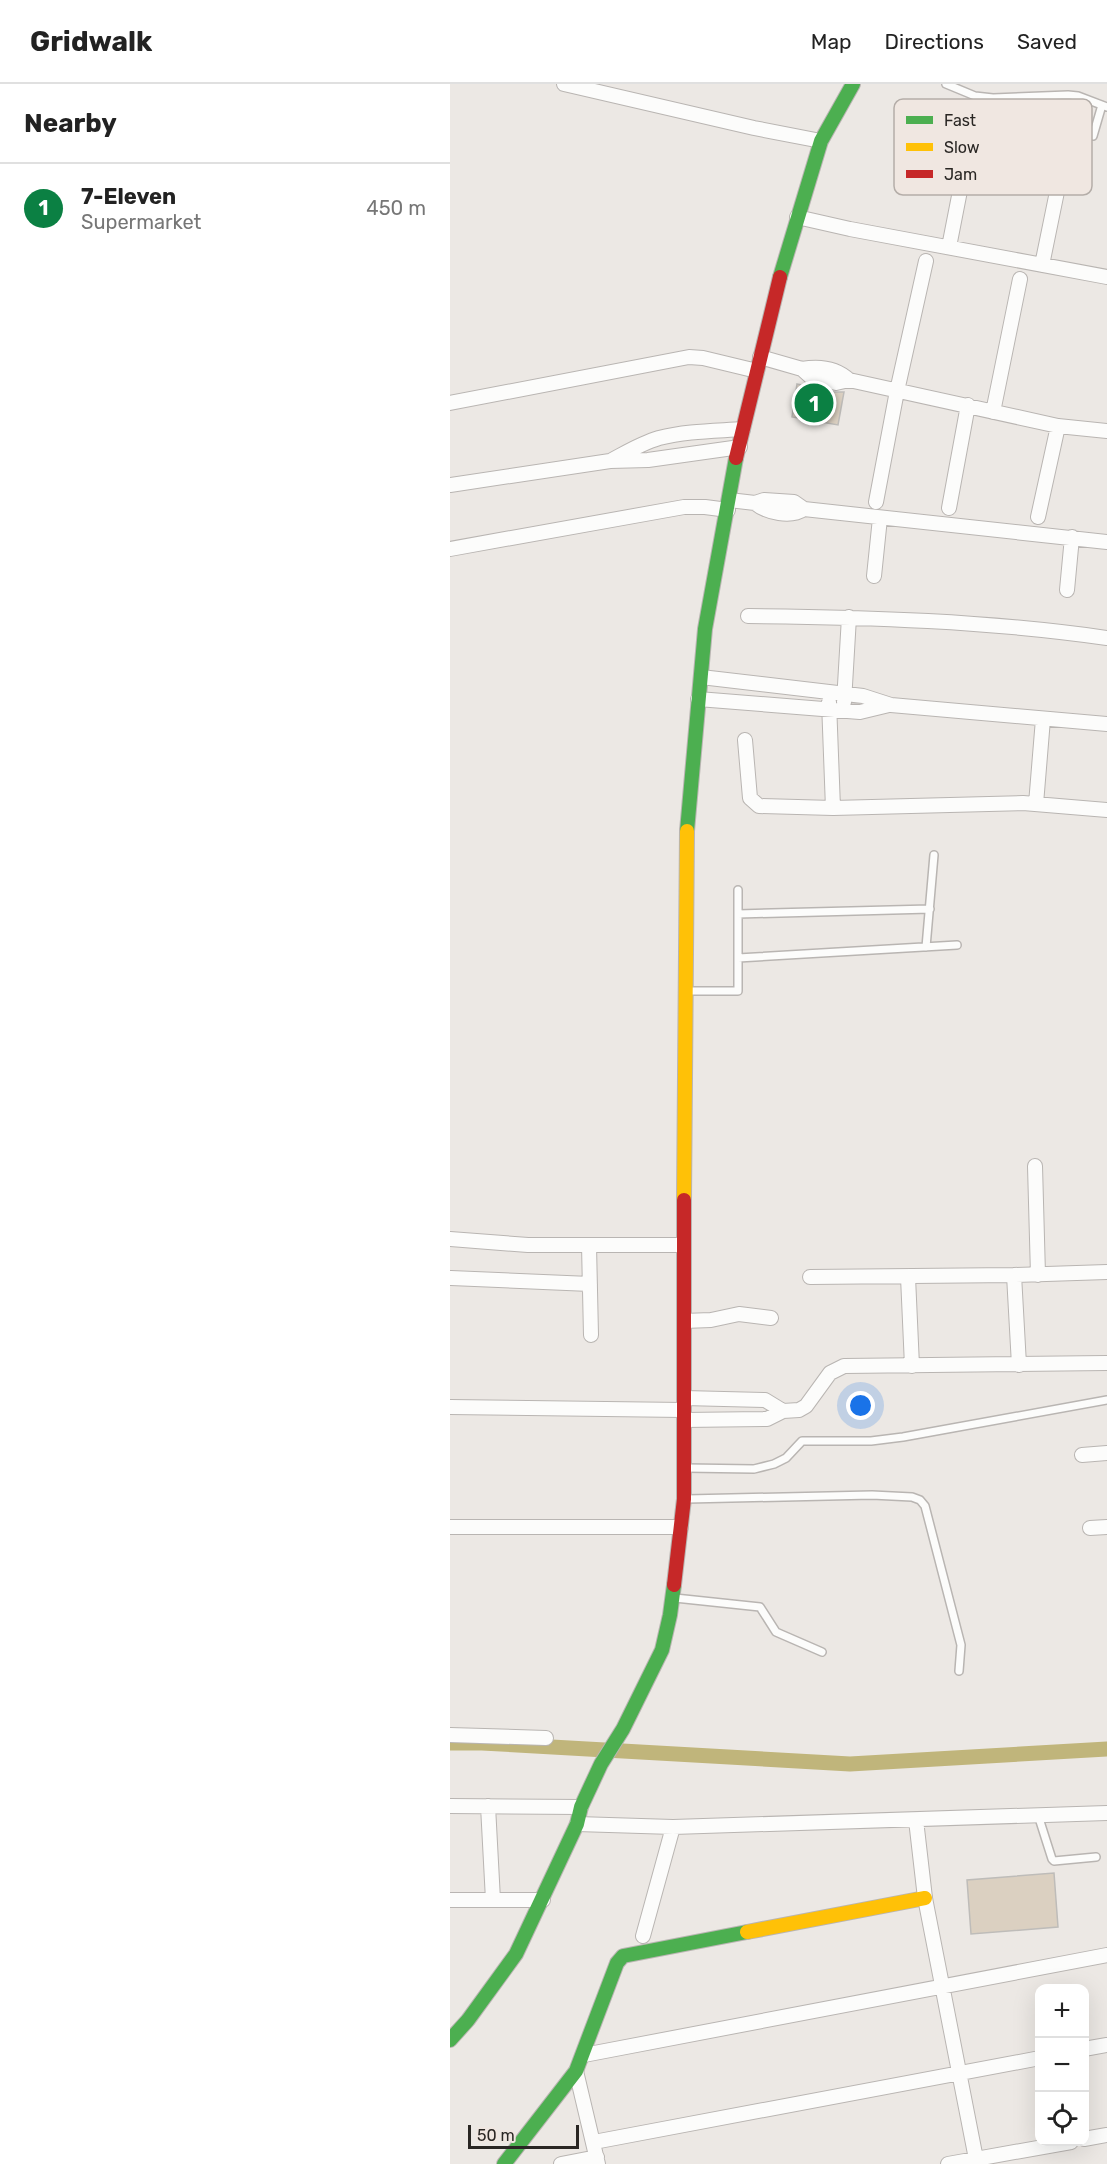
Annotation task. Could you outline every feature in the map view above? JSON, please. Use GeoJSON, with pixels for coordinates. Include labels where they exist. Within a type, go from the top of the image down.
{"type":"FeatureCollection","features":[{"type":"Feature","properties":{"kind":"street"},"geometry":{"type":"LineString","coordinates":[[564,84],[754,128],[821,141]]}},
{"type":"Feature","properties":{"kind":"street"},"geometry":{"type":"LineString","coordinates":[[450,2040],[468,2020],[516,1954],[577,1824],[581,1807],[601,1764],[623,1729],[662,1650],[673,1598],[684,1499],[687,820],[705,629],[743,429],[782,268],[821,141],[853,84]]}},
{"type":"Feature","properties":{"kind":"street"},"geometry":{"type":"LineString","coordinates":[[949,247],[959,195]]}},
{"type":"Feature","properties":{"kind":"street"},"geometry":{"type":"LineString","coordinates":[[1042,265],[1056,195]]}},
{"type":"Feature","properties":{"kind":"street"},"geometry":{"type":"LineString","coordinates":[[797,218],[850,230],[1107,277]]}},
{"type":"Feature","properties":{"kind":"street"},"geometry":{"type":"LineString","coordinates":[[876,502],[897,391],[926,261]]}},
{"type":"Feature","properties":{"kind":"street"},"geometry":{"type":"LineString","coordinates":[[993,412],[1020,279]]}},
{"type":"Feature","properties":{"kind":"street"},"geometry":{"type":"LineString","coordinates":[[450,403],[689,357],[703,358],[757,371]]}},
{"type":"Feature","properties":{"kind":"street"},"geometry":{"type":"LineString","coordinates":[[760,357],[802,369],[814,367],[840,372],[849,380],[1058,426],[1107,431]]}},
{"type":"Feature","properties":{"kind":"street"},"geometry":{"type":"LineString","coordinates":[[949,508],[968,405]]}},
{"type":"Feature","properties":{"kind":"street"},"geometry":{"type":"LineString","coordinates":[[1038,517],[1058,426]]}},
{"type":"Feature","properties":{"kind":"street"},"geometry":{"type":"LineString","coordinates":[[610,461],[639,445],[659,438],[688,433],[743,429]]}},
{"type":"Feature","properties":{"kind":"street"},"geometry":{"type":"LineString","coordinates":[[450,485],[610,461],[648,460],[740,447]]}},
{"type":"Feature","properties":{"kind":"street"},"geometry":{"type":"LineString","coordinates":[[450,549],[684,507],[755,503],[764,500],[794,502],[804,509],[1107,542]]}},
{"type":"Feature","properties":{"kind":"street"},"geometry":{"type":"LineString","coordinates":[[874,576],[880,518]]}},
{"type":"Feature","properties":{"kind":"street"},"geometry":{"type":"LineString","coordinates":[[1067,590],[1072,537]]}},
{"type":"Feature","properties":{"kind":"street"},"geometry":{"type":"LineString","coordinates":[[748,616],[849,617],[1063,631],[1107,638]]}},
{"type":"Feature","properties":{"kind":"street"},"geometry":{"type":"LineString","coordinates":[[844,710],[849,617]]}},
{"type":"Feature","properties":{"kind":"street"},"geometry":{"type":"LineString","coordinates":[[700,677],[863,696],[891,705],[1107,724]]}},
{"type":"Feature","properties":{"kind":"street"},"geometry":{"type":"LineString","coordinates":[[751,683],[751,703]]}},
{"type":"Feature","properties":{"kind":"street"},"geometry":{"type":"LineString","coordinates":[[829,692],[833,808]]}},
{"type":"Feature","properties":{"kind":"street"},"geometry":{"type":"LineString","coordinates":[[698,699],[860,712],[891,705]]}},
{"type":"Feature","properties":{"kind":"street"},"geometry":{"type":"LineString","coordinates":[[1036,804],[1043,719]]}},
{"type":"Feature","properties":{"kind":"street"},"geometry":{"type":"LineString","coordinates":[[745,740],[750,798],[759,807],[833,808],[1036,804],[1107,810]]}},
{"type":"Feature","properties":{"kind":"street"},"geometry":{"type":"LineString","coordinates":[[1035,1166],[1038,1275]]}},
{"type":"Feature","properties":{"kind":"street"},"geometry":{"type":"LineString","coordinates":[[450,1239],[528,1245],[684,1245]]}},
{"type":"Feature","properties":{"kind":"street"},"geometry":{"type":"LineString","coordinates":[[589,1245],[591,1335]]}},
{"type":"Feature","properties":{"kind":"street"},"geometry":{"type":"LineString","coordinates":[[810,1277],[1038,1275],[1107,1272]]}},
{"type":"Feature","properties":{"kind":"street"},"geometry":{"type":"LineString","coordinates":[[1014,1275],[1018,1365]]}},
{"type":"Feature","properties":{"kind":"street"},"geometry":{"type":"LineString","coordinates":[[908,1277],[912,1366]]}},
{"type":"Feature","properties":{"kind":"street"},"geometry":{"type":"LineString","coordinates":[[451,1278],[590,1284]]}},
{"type":"Feature","properties":{"kind":"street"},"geometry":{"type":"LineString","coordinates":[[684,1321],[711,1320],[729,1314],[771,1318]]}},
{"type":"Feature","properties":{"kind":"street"},"geometry":{"type":"LineString","coordinates":[[450,1407],[684,1409],[767,1419],[783,1411],[799,1410],[806,1406],[830,1373],[837,1368],[854,1365],[1107,1364]]}},
{"type":"Feature","properties":{"kind":"street"},"geometry":{"type":"LineString","coordinates":[[684,1409],[765,1400],[783,1411]]}},
{"type":"Feature","properties":{"kind":"street"},"geometry":{"type":"LineString","coordinates":[[1082,1455],[1107,1453]]}},
{"type":"Feature","properties":{"kind":"street"},"geometry":{"type":"LineString","coordinates":[[450,1527],[681,1527]]}},
{"type":"Feature","properties":{"kind":"street"},"geometry":{"type":"LineString","coordinates":[[1090,1528],[1107,1527]]}},
{"type":"Feature","properties":{"kind":"street"},"geometry":{"type":"LineString","coordinates":[[450,1735],[546,1738]]}},
{"type":"Feature","properties":{"kind":"street"},"geometry":{"type":"LineString","coordinates":[[450,1806],[581,1807]]}},
{"type":"Feature","properties":{"kind":"street"},"geometry":{"type":"LineString","coordinates":[[488,1806],[493,1900]]}},
{"type":"Feature","properties":{"kind":"street"},"geometry":{"type":"LineString","coordinates":[[577,1824],[673,1827],[1107,1813]]}},
{"type":"Feature","properties":{"kind":"street"},"geometry":{"type":"LineString","coordinates":[[916,1820],[925,1898],[976,2161]]}},
{"type":"Feature","properties":{"kind":"street"},"geometry":{"type":"LineString","coordinates":[[643,1936],[673,1827]]}},
{"type":"Feature","properties":{"kind":"street"},"geometry":{"type":"LineString","coordinates":[[504,2164],[576,2071],[584,2055],[617,1963],[627,1954],[925,1898]]}},
{"type":"Feature","properties":{"kind":"street"},"geometry":{"type":"LineString","coordinates":[[450,1900],[543,1900]]}},
{"type":"Feature","properties":{"kind":"street"},"geometry":{"type":"LineString","coordinates":[[584,2055],[1107,1955]]}},
{"type":"Feature","properties":{"kind":"street"},"geometry":{"type":"LineString","coordinates":[[1089,2048],[1107,2045]]}},
{"type":"Feature","properties":{"kind":"street"},"geometry":{"type":"LineString","coordinates":[[594,2142],[1035,2059]]}},
{"type":"Feature","properties":{"kind":"street"},"geometry":{"type":"LineString","coordinates":[[561,2164],[598,2161],[576,2071]]}},
{"type":"Feature","properties":{"kind":"street"},"geometry":{"type":"LineString","coordinates":[[1089,2138],[1107,2135]]}},
{"type":"Feature","properties":{"kind":"street"},"geometry":{"type":"LineString","coordinates":[[948,2164],[976,2161],[1051,2146]]}},
{"type":"Feature","properties":{"kind":"lane"},"geometry":{"type":"LineString","coordinates":[[946,84],[975,96],[993,98],[1068,95],[1086,99]]}},
{"type":"Feature","properties":{"kind":"lane"},"geometry":{"type":"LineString","coordinates":[[1093,136],[1104,106]]}},
{"type":"Feature","properties":{"kind":"lane"},"geometry":{"type":"LineString","coordinates":[[926,947],[934,855]]}},
{"type":"Feature","properties":{"kind":"lane"},"geometry":{"type":"LineString","coordinates":[[685,991],[738,991],[738,890]]}},
{"type":"Feature","properties":{"kind":"lane"},"geometry":{"type":"LineString","coordinates":[[738,914],[930,909]]}},
{"type":"Feature","properties":{"kind":"lane"},"geometry":{"type":"LineString","coordinates":[[738,958],[957,945]]}},
{"type":"Feature","properties":{"kind":"lane"},"geometry":{"type":"LineString","coordinates":[[683,1467],[754,1469],[782,1462],[798,1444],[807,1440],[871,1441],[903,1437],[1107,1400]]}},
{"type":"Feature","properties":{"kind":"lane"},"geometry":{"type":"LineString","coordinates":[[684,1499],[872,1495],[905,1496],[920,1500],[925,1506],[961,1645],[959,1671]]}},
{"type":"Feature","properties":{"kind":"lane"},"geometry":{"type":"LineString","coordinates":[[673,1598],[760,1607],[776,1632],[822,1652]]}},
{"type":"Feature","properties":{"kind":"lane"},"geometry":{"type":"LineString","coordinates":[[1038,1815],[1054,1861],[1096,1857]]}},
{"type":"Feature","properties":{"kind":"building"},"geometry":{"type":"Polygon","coordinates":[[[797,384],[844,392],[838,425],[792,417],[797,384]]]}},
{"type":"Feature","properties":{"kind":"building"},"geometry":{"type":"Polygon","coordinates":[[[1054,1873],[1058,1927],[971,1934],[967,1880],[1054,1873]]]}},
{"type":"Feature","properties":{"kind":"waterway"},"geometry":{"type":"LineString","coordinates":[[450,1743],[850,1764],[1107,1749]]}},
{"type":"Feature","properties":{"kind":"traffic: fast"},"geometry":{"type":"LineString","coordinates":[[780,277],[821,141],[853,84]]}},
{"type":"Feature","properties":{"kind":"traffic: fast"},"geometry":{"type":"LineString","coordinates":[[687,831],[705,629],[736,458]]}},
{"type":"Feature","properties":{"kind":"traffic: fast"},"geometry":{"type":"LineString","coordinates":[[450,2040],[468,2020],[516,1954],[577,1824],[581,1807],[601,1764],[623,1729],[662,1650],[674,1585]]}},
{"type":"Feature","properties":{"kind":"traffic: fast"},"geometry":{"type":"LineString","coordinates":[[504,2164],[576,2071],[617,1963],[623,1956],[747,1932]]}},
{"type":"Feature","properties":{"kind":"traffic: slow"},"geometry":{"type":"LineString","coordinates":[[684,1200],[687,831]]}},
{"type":"Feature","properties":{"kind":"traffic: slow"},"geometry":{"type":"LineString","coordinates":[[747,1932],[925,1898]]}},
{"type":"Feature","properties":{"kind":"traffic: jam"},"geometry":{"type":"LineString","coordinates":[[736,458],[780,277]]}},
{"type":"Feature","properties":{"kind":"traffic: jam"},"geometry":{"type":"LineString","coordinates":[[674,1585],[684,1499],[684,1200]]}},
{"type":"Feature","properties":{"kind":"place","name":"7-Eleven"},"geometry":{"type":"Point","coordinates":[814,403]}}]}
